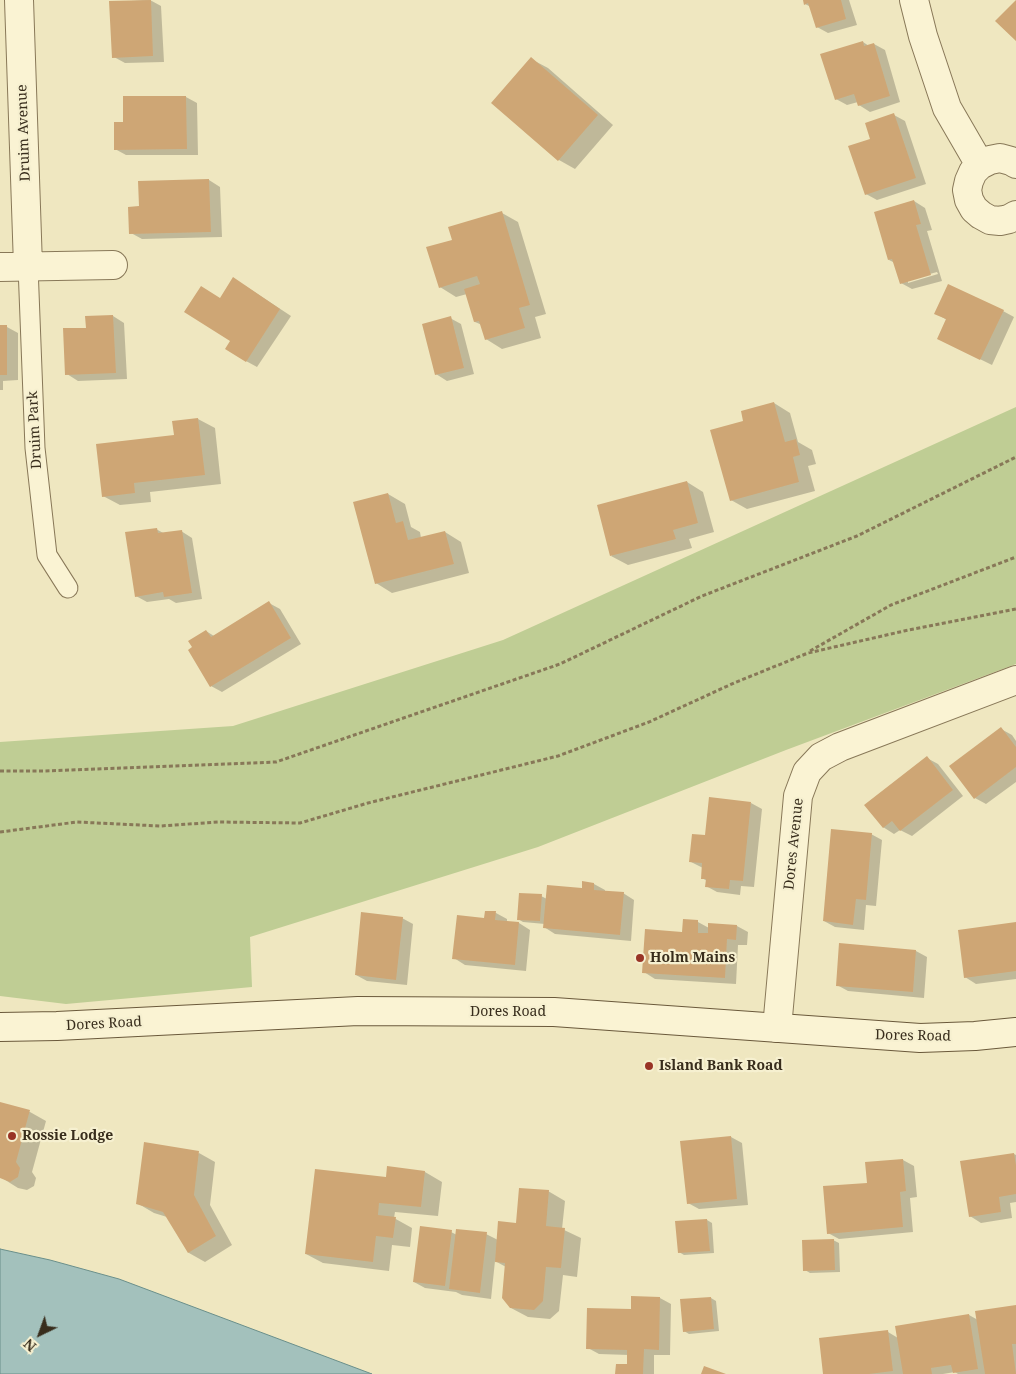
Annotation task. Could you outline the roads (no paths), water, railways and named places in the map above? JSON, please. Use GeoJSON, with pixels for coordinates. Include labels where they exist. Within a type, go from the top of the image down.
{"type":"FeatureCollection","features":[{"type":"Feature","properties":{"kind":"street","name":"Druim Avenue"},"geometry":{"type":"LineString","coordinates":[[19,0],[28,266]]}},
{"type":"Feature","properties":{"kind":"street"},"geometry":{"type":"LineString","coordinates":[[914,0],[923,36],[947,108],[980,165]]}},
{"type":"Feature","properties":{"kind":"street"},"geometry":{"type":"LineString","coordinates":[[1016,164],[1011,160],[1000,158],[980,165],[973,172],[968,190],[969,200],[974,209],[990,220],[1000,221],[1016,216]]}},
{"type":"Feature","properties":{"kind":"street"},"geometry":{"type":"LineString","coordinates":[[0,267],[113,265]]}},
{"type":"Feature","properties":{"kind":"street","name":"Dores Avenue"},"geometry":{"type":"LineString","coordinates":[[777,1028],[798,796],[806,772],[820,757],[840,747],[1016,680]]}},
{"type":"Feature","properties":{"kind":"street","name":"Dores Road"},"geometry":{"type":"LineString","coordinates":[[0,1027],[368,1011],[554,1012],[920,1038],[1016,1032]]}},
{"type":"Feature","properties":{"kind":"lane","name":"Druim Park"},"geometry":{"type":"LineString","coordinates":[[28,266],[35,448],[47,555],[68,588]]}},
{"type":"Feature","properties":{"kind":"water"},"geometry":{"type":"Polygon","coordinates":[[[0,1249],[50,1260],[119,1279],[372,1374],[0,1374],[0,1249]]]}},
{"type":"Feature","properties":{"kind":"place","name":"Holm Mains"},"geometry":{"type":"Point","coordinates":[640,958]}},
{"type":"Feature","properties":{"kind":"place","name":"Island Bank Road"},"geometry":{"type":"Point","coordinates":[649,1066]}},
{"type":"Feature","properties":{"kind":"place","name":"Rossie Lodge"},"geometry":{"type":"Point","coordinates":[12,1136]}}]}
